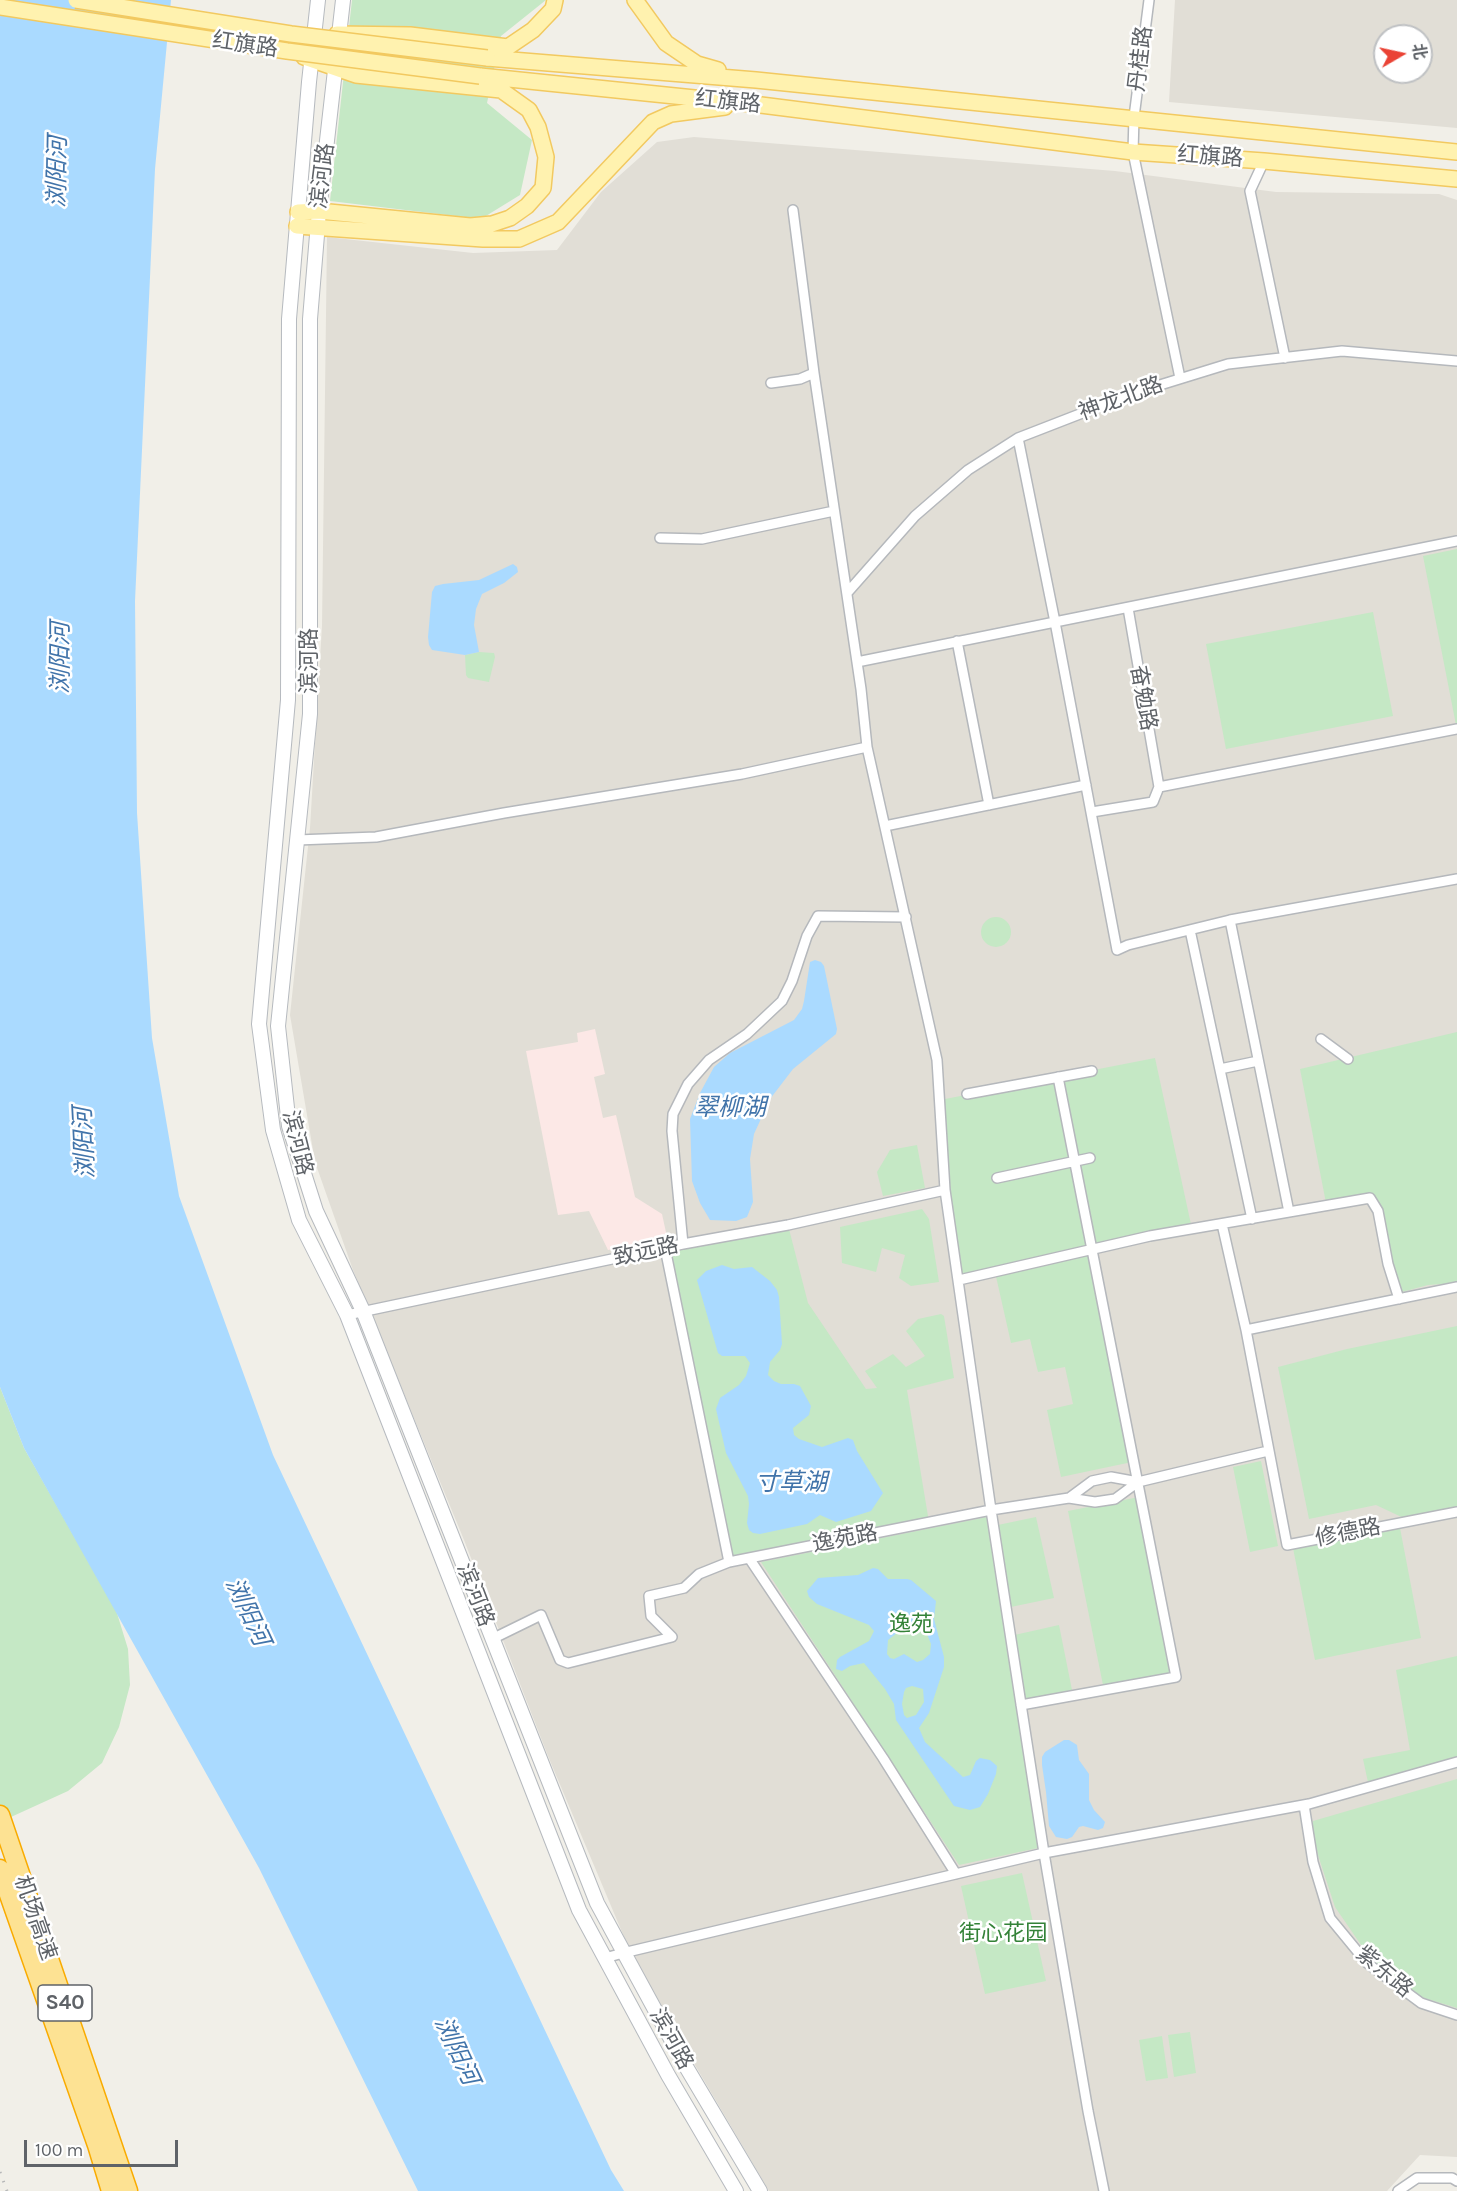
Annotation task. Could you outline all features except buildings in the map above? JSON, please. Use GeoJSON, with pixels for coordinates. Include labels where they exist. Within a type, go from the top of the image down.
{"type":"FeatureCollection","features":[{"type":"Feature","properties":{"kind":"highway","name":"机场高速"},"geometry":{"type":"LineString","coordinates":[[0,1815],[128,2191]]}},
{"type":"Feature","properties":{"kind":"highway","name":"机场高速"},"geometry":{"type":"LineString","coordinates":[[0,1869],[98,2145],[111,2191]]}},
{"type":"Feature","properties":{"kind":"main road","name":"红旗路"},"geometry":{"type":"LineString","coordinates":[[76,0],[291,34],[487,58],[756,80],[1134,117],[1457,152]]}},
{"type":"Feature","properties":{"kind":"main road","name":"滨河路"},"geometry":{"type":"LineString","coordinates":[[318,0],[289,319],[288,700],[259,1024],[273,1131],[299,1220],[347,1315],[579,1910],[668,2075],[735,2191]]}},
{"type":"Feature","properties":{"kind":"main road","name":"滨河路"},"geometry":{"type":"LineString","coordinates":[[343,0],[318,219],[310,319],[310,714],[278,1026],[289,1126],[316,1211],[363,1311],[597,1903],[685,2065],[760,2191]]}},
{"type":"Feature","properties":{"kind":"main road"},"geometry":{"type":"LineString","coordinates":[[291,34],[410,35],[508,47],[533,30],[553,9],[555,0]]}},
{"type":"Feature","properties":{"kind":"main road"},"geometry":{"type":"LineString","coordinates":[[635,0],[666,43],[697,64],[756,80]]}},
{"type":"Feature","properties":{"kind":"main road","name":"红旗路"},"geometry":{"type":"LineString","coordinates":[[0,8],[286,51],[480,76],[753,104],[1133,152],[1264,161],[1457,179]]}},
{"type":"Feature","properties":{"kind":"main road"},"geometry":{"type":"LineString","coordinates":[[286,51],[356,75],[501,90],[529,110],[538,127],[546,157],[543,188],[527,206],[510,218],[492,224],[470,226],[298,219]]}},
{"type":"Feature","properties":{"kind":"main road"},"geometry":{"type":"LineString","coordinates":[[318,219],[483,239],[519,239],[558,222],[653,122],[671,114],[753,104]]}},
{"type":"Feature","properties":{"kind":"street","name":"丹桂路"},"geometry":{"type":"LineString","coordinates":[[1149,0],[1134,117],[1133,152],[1180,378]]}},
{"type":"Feature","properties":{"kind":"street"},"geometry":{"type":"LineString","coordinates":[[1264,161],[1250,191],[1285,358]]}},
{"type":"Feature","properties":{"kind":"street"},"geometry":{"type":"LineString","coordinates":[[793,210],[867,747],[937,1060],[945,1190],[991,1509],[1044,1853],[1104,2191]]}},
{"type":"Feature","properties":{"kind":"street","name":"神龙北路"},"geometry":{"type":"LineString","coordinates":[[846,593],[915,516],[968,470],[1018,438],[1134,393],[1228,364],[1342,351],[1457,361]]}},
{"type":"Feature","properties":{"kind":"street"},"geometry":{"type":"LineString","coordinates":[[771,383],[800,379],[814,373]]}},
{"type":"Feature","properties":{"kind":"street"},"geometry":{"type":"LineString","coordinates":[[1018,438],[1117,950],[1128,945],[1230,921],[1457,879]]}},
{"type":"Feature","properties":{"kind":"street"},"geometry":{"type":"LineString","coordinates":[[660,538],[702,539],[834,511]]}},
{"type":"Feature","properties":{"kind":"street"},"geometry":{"type":"LineString","coordinates":[[857,662],[1457,541]]}},
{"type":"Feature","properties":{"kind":"street","name":"奋勉路"},"geometry":{"type":"LineString","coordinates":[[1128,608],[1159,787]]}},
{"type":"Feature","properties":{"kind":"street"},"geometry":{"type":"LineString","coordinates":[[957,641],[989,805]]}},
{"type":"Feature","properties":{"kind":"street"},"geometry":{"type":"LineString","coordinates":[[1092,812],[1153,802],[1159,787],[1457,729]]}},
{"type":"Feature","properties":{"kind":"street"},"geometry":{"type":"LineString","coordinates":[[297,840],[376,837],[504,813],[742,774],[867,747]]}},
{"type":"Feature","properties":{"kind":"street"},"geometry":{"type":"LineString","coordinates":[[885,826],[1086,785]]}},
{"type":"Feature","properties":{"kind":"street"},"geometry":{"type":"LineString","coordinates":[[683,1244],[672,1131],[673,1114],[688,1084],[709,1060],[747,1034],[782,1001],[792,981],[807,936],[818,916],[906,917]]}},
{"type":"Feature","properties":{"kind":"street"},"geometry":{"type":"LineString","coordinates":[[1230,921],[1289,1212]]}},
{"type":"Feature","properties":{"kind":"street"},"geometry":{"type":"LineString","coordinates":[[1190,930],[1252,1219]]}},
{"type":"Feature","properties":{"kind":"street"},"geometry":{"type":"LineString","coordinates":[[1321,1039],[1348,1059]]}},
{"type":"Feature","properties":{"kind":"street"},"geometry":{"type":"LineString","coordinates":[[1220,1069],[1258,1061]]}},
{"type":"Feature","properties":{"kind":"street"},"geometry":{"type":"LineString","coordinates":[[967,1094],[1092,1071]]}},
{"type":"Feature","properties":{"kind":"street"},"geometry":{"type":"LineString","coordinates":[[1021,1705],[1176,1677],[1058,1077]]}},
{"type":"Feature","properties":{"kind":"street"},"geometry":{"type":"LineString","coordinates":[[997,1178],[1090,1158]]}},
{"type":"Feature","properties":{"kind":"street","name":"致远路"},"geometry":{"type":"LineString","coordinates":[[347,1315],[683,1244],[788,1225],[945,1190]]}},
{"type":"Feature","properties":{"kind":"street"},"geometry":{"type":"LineString","coordinates":[[958,1280],[1150,1236],[1370,1198],[1378,1211],[1388,1264],[1399,1299]]}},
{"type":"Feature","properties":{"kind":"street"},"geometry":{"type":"LineString","coordinates":[[1222,1224],[1246,1330],[1268,1451]]}},
{"type":"Feature","properties":{"kind":"street"},"geometry":{"type":"LineString","coordinates":[[665,1248],[729,1562]]}},
{"type":"Feature","properties":{"kind":"street"},"geometry":{"type":"LineString","coordinates":[[1246,1330],[1457,1287]]}},
{"type":"Feature","properties":{"kind":"street","name":"逸苑路"},"geometry":{"type":"LineString","coordinates":[[492,1639],[541,1615],[560,1660],[568,1663],[672,1637],[651,1616],[649,1596],[684,1588],[699,1574],[729,1562],[991,1509],[1069,1498],[1092,1481],[1111,1477],[1138,1482],[1268,1451]]}},
{"type":"Feature","properties":{"kind":"street","name":"修德路"},"geometry":{"type":"LineString","coordinates":[[1268,1451],[1287,1545],[1457,1512]]}},
{"type":"Feature","properties":{"kind":"street"},"geometry":{"type":"LineString","coordinates":[[1069,1498],[1095,1503],[1115,1498],[1138,1482]]}},
{"type":"Feature","properties":{"kind":"street"},"geometry":{"type":"LineString","coordinates":[[749,1558],[883,1758],[956,1874]]}},
{"type":"Feature","properties":{"kind":"street"},"geometry":{"type":"LineString","coordinates":[[605,1958],[1044,1853],[1304,1805],[1457,1762]]}},
{"type":"Feature","properties":{"kind":"street","name":"紫东路"},"geometry":{"type":"LineString","coordinates":[[1304,1805],[1312,1862],[1330,1918],[1367,1963],[1420,2002],[1457,2015]]}},
{"type":"Feature","properties":{"kind":"street"},"geometry":{"type":"LineString","coordinates":[[1398,2191],[1417,2178],[1452,2178],[1457,2181]]}},
{"type":"Feature","properties":{"kind":"shaded area"},"geometry":{"type":"Polygon","coordinates":[[[1175,0],[1457,0],[1457,128],[1169,102],[1175,0]]]}},
{"type":"Feature","properties":{"kind":"shaded area"},"geometry":{"type":"Polygon","coordinates":[[[694,137],[1115,171],[1276,192],[1439,194],[1457,200],[1457,2157],[1420,2155],[1387,2191],[769,2191],[635,1963],[548,1756],[464,1540],[353,1270],[315,1162],[290,1015],[310,828],[322,626],[327,237],[473,253],[557,250],[601,192],[657,142],[694,137]]]}},
{"type":"Feature","properties":{"kind":"shaded area"},"geometry":{"type":"Polygon","coordinates":[[[595,1029],[605,1074],[594,1077],[603,1118],[616,1115],[635,1197],[662,1214],[667,1237],[608,1250],[589,1211],[558,1215],[526,1051],[578,1042],[577,1033],[595,1029]]]}},
{"type":"Feature","properties":{"kind":"green space"},"geometry":{"type":"Polygon","coordinates":[[[352,0],[546,0],[501,36],[487,103],[532,140],[520,195],[481,219],[330,201],[352,0]]]}},
{"type":"Feature","properties":{"kind":"green space"},"geometry":{"type":"Polygon","coordinates":[[[1457,549],[1457,725],[1456,725],[1423,556],[1457,549]]]}},
{"type":"Feature","properties":{"kind":"green space"},"geometry":{"type":"Polygon","coordinates":[[[1373,612],[1393,716],[1226,749],[1206,644],[1373,612]]]}},
{"type":"Feature","properties":{"kind":"green space"},"geometry":{"type":"Polygon","coordinates":[[[479,652],[494,653],[489,682],[468,678],[466,675],[465,655],[479,652]]]}},
{"type":"Feature","properties":{"kind":"green space"},"geometry":{"type":"Polygon","coordinates":[[[996,917],[1007,921],[1011,932],[1007,943],[996,947],[985,943],[981,932],[985,921],[996,917]]]}},
{"type":"Feature","properties":{"kind":"green space"},"geometry":{"type":"Polygon","coordinates":[[[1457,1032],[1457,1283],[1428,1285],[1402,1292],[1380,1244],[1372,1193],[1326,1203],[1300,1069],[1457,1032]]]}},
{"type":"Feature","properties":{"kind":"green space"},"geometry":{"type":"Polygon","coordinates":[[[1155,1058],[1192,1229],[1094,1251],[1132,1462],[1061,1477],[1047,1410],[1073,1404],[1065,1367],[1038,1372],[1030,1339],[1011,1343],[995,1272],[959,1280],[940,1100],[1155,1058]]]}},
{"type":"Feature","properties":{"kind":"green space"},"geometry":{"type":"Polygon","coordinates":[[[917,1145],[925,1188],[883,1196],[877,1172],[890,1150],[917,1145]]]}},
{"type":"Feature","properties":{"kind":"green space"},"geometry":{"type":"Polygon","coordinates":[[[922,1209],[929,1219],[939,1282],[911,1286],[899,1278],[905,1255],[882,1248],[876,1272],[842,1263],[840,1227],[922,1209]]]}},
{"type":"Feature","properties":{"kind":"green space"},"geometry":{"type":"Polygon","coordinates":[[[788,1225],[808,1303],[866,1389],[877,1388],[865,1371],[893,1354],[906,1367],[925,1356],[906,1331],[918,1319],[941,1314],[944,1316],[954,1378],[907,1390],[929,1522],[729,1562],[665,1248],[788,1225]]]}},
{"type":"Feature","properties":{"kind":"green space"},"geometry":{"type":"Polygon","coordinates":[[[1457,1326],[1457,1512],[1410,1521],[1376,1505],[1309,1519],[1278,1367],[1347,1349],[1457,1326]]]}},
{"type":"Feature","properties":{"kind":"green space"},"geometry":{"type":"Polygon","coordinates":[[[0,1387],[24,1448],[116,1610],[128,1649],[130,1685],[119,1727],[102,1763],[68,1791],[0,1822],[0,1387]]]}},
{"type":"Feature","properties":{"kind":"green space"},"geometry":{"type":"Polygon","coordinates":[[[1261,1461],[1278,1546],[1250,1552],[1233,1467],[1261,1461]]]}},
{"type":"Feature","properties":{"kind":"green space"},"geometry":{"type":"Polygon","coordinates":[[[1139,1497],[1176,1677],[1104,1690],[1068,1511],[1139,1497]]]}},
{"type":"Feature","properties":{"kind":"green space","name":"逸苑"},"geometry":{"type":"Polygon","coordinates":[[[987,1517],[1038,1848],[959,1865],[761,1562],[987,1517]]]}},
{"type":"Feature","properties":{"kind":"green space"},"geometry":{"type":"Polygon","coordinates":[[[1036,1517],[1054,1598],[1006,1608],[993,1526],[1036,1517]]]}},
{"type":"Feature","properties":{"kind":"green space"},"geometry":{"type":"Polygon","coordinates":[[[1400,1528],[1421,1638],[1315,1660],[1293,1548],[1400,1528]]]}},
{"type":"Feature","properties":{"kind":"green space"},"geometry":{"type":"Polygon","coordinates":[[[1059,1625],[1073,1695],[1021,1705],[1010,1636],[1059,1625]]]}},
{"type":"Feature","properties":{"kind":"green space"},"geometry":{"type":"Polygon","coordinates":[[[1457,1656],[1457,1760],[1369,1787],[1363,1759],[1410,1750],[1396,1670],[1457,1656]]]}},
{"type":"Feature","properties":{"kind":"green space"},"geometry":{"type":"Polygon","coordinates":[[[1457,1779],[1457,2008],[1421,1997],[1370,1958],[1335,1907],[1312,1828],[1313,1821],[1457,1779]]]}},
{"type":"Feature","properties":{"kind":"green space","name":"街心花园"},"geometry":{"type":"Polygon","coordinates":[[[1022,1873],[1046,1981],[985,1994],[961,1886],[1022,1873]]]}},
{"type":"Feature","properties":{"kind":"green space"},"geometry":{"type":"Polygon","coordinates":[[[1190,2032],[1196,2073],[1174,2077],[1168,2035],[1190,2032]]]}},
{"type":"Feature","properties":{"kind":"green space"},"geometry":{"type":"Polygon","coordinates":[[[1162,2036],[1168,2078],[1146,2081],[1139,2040],[1162,2036]]]}},
{"type":"Feature","properties":{"kind":"water","name":"浏阳河"},"geometry":{"type":"Polygon","coordinates":[[[0,0],[171,0],[155,169],[135,601],[137,813],[152,1038],[179,1196],[273,1455],[611,2170],[624,2191],[418,2191],[259,1868],[24,1448],[0,1387],[0,0]]]}},
{"type":"Feature","properties":{"kind":"water"},"geometry":{"type":"Polygon","coordinates":[[[513,564],[517,567],[518,572],[504,583],[482,594],[476,609],[474,625],[479,652],[465,655],[432,650],[428,637],[432,592],[435,586],[479,580],[513,564]]]}},
{"type":"Feature","properties":{"kind":"water","name":"翠柳湖"},"geometry":{"type":"Polygon","coordinates":[[[815,960],[824,966],[837,1029],[836,1034],[793,1069],[770,1099],[754,1134],[750,1159],[753,1202],[747,1217],[736,1221],[710,1220],[700,1203],[692,1181],[690,1119],[700,1093],[714,1067],[730,1053],[794,1020],[802,1009],[810,962],[815,960]]]}},
{"type":"Feature","properties":{"kind":"water","name":"寸草湖"},"geometry":{"type":"Polygon","coordinates":[[[722,1265],[734,1269],[752,1267],[770,1281],[777,1290],[782,1344],[770,1362],[768,1375],[781,1384],[800,1386],[811,1406],[809,1415],[793,1428],[794,1435],[799,1439],[822,1447],[848,1438],[853,1440],[857,1451],[883,1493],[871,1511],[836,1522],[820,1515],[807,1524],[760,1534],[749,1530],[748,1496],[726,1453],[716,1409],[720,1398],[739,1385],[746,1376],[750,1363],[745,1356],[722,1356],[718,1353],[697,1280],[706,1271],[722,1265]]]}},
{"type":"Feature","properties":{"kind":"water"},"geometry":{"type":"Polygon","coordinates":[[[873,1568],[878,1569],[888,1579],[911,1580],[936,1601],[934,1619],[944,1657],[944,1667],[929,1713],[919,1728],[925,1742],[963,1777],[970,1775],[976,1761],[980,1758],[990,1760],[997,1766],[988,1794],[980,1807],[970,1810],[954,1806],[896,1720],[894,1704],[885,1689],[864,1663],[850,1666],[842,1671],[836,1669],[837,1660],[840,1657],[869,1641],[874,1631],[869,1625],[817,1604],[809,1597],[807,1591],[818,1578],[858,1575],[873,1568]],[[912,1626],[903,1628],[888,1640],[887,1654],[890,1658],[894,1659],[904,1654],[917,1662],[930,1654],[931,1644],[927,1634],[920,1628],[912,1626]],[[912,1686],[906,1688],[902,1704],[904,1715],[907,1718],[916,1715],[924,1702],[923,1689],[912,1686]]]}},
{"type":"Feature","properties":{"kind":"water"},"geometry":{"type":"Polygon","coordinates":[[[1064,1740],[1077,1745],[1079,1760],[1089,1774],[1089,1800],[1094,1810],[1105,1822],[1103,1828],[1098,1830],[1079,1827],[1072,1837],[1067,1839],[1056,1837],[1049,1826],[1042,1765],[1045,1752],[1064,1740]]]}},
{"type":"Feature","properties":{"kind":"railway"},"geometry":{"type":"LineString","coordinates":[[0,2172],[7,2191]]}}]}
